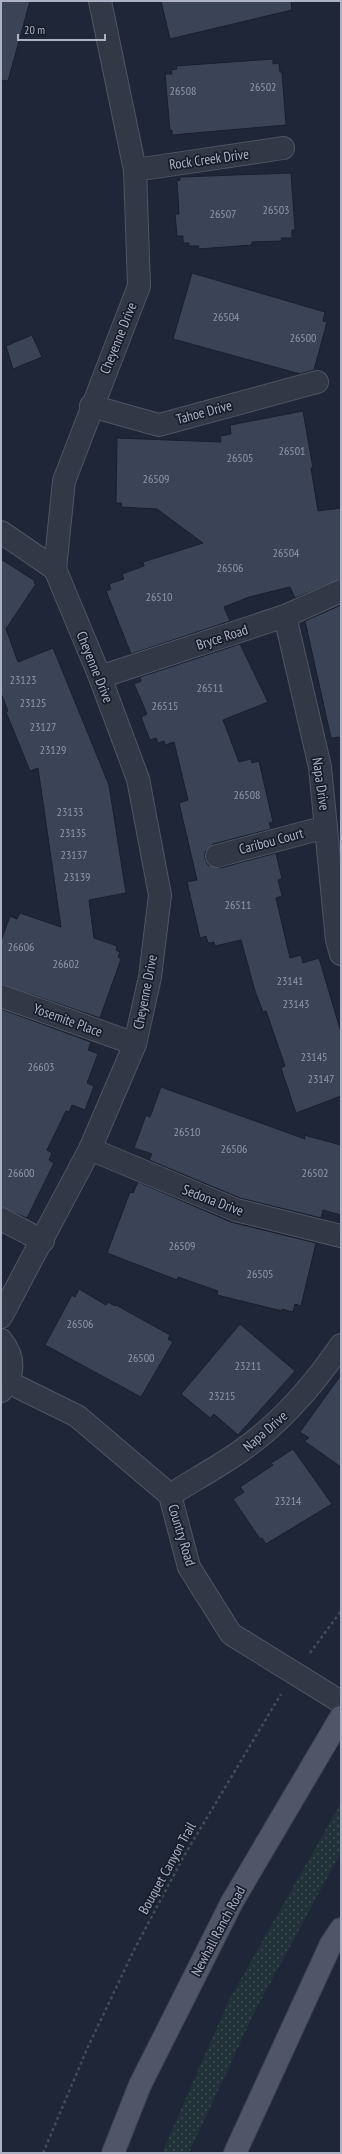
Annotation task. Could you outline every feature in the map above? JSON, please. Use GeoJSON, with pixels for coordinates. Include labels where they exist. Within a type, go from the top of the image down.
{"type":"FeatureCollection","features":[{"type":"Feature","properties":{"kind":"main road","name":"Newhall Ranch Road"},"geometry":{"type":"LineString","coordinates":[[113,2153],[140,2085],[232,1902],[341,1717]]}},
{"type":"Feature","properties":{"kind":"main road"},"geometry":{"type":"LineString","coordinates":[[235,2153],[331,1944],[341,1929]]}},
{"type":"Feature","properties":{"kind":"street","name":"Cheyenne Drive"},"geometry":{"type":"LineString","coordinates":[[1,1317],[43,1241],[90,1149],[134,1044],[150,977],[160,895],[138,779],[100,677],[54,569],[64,481],[91,406],[139,286],[135,170],[100,1]]}},
{"type":"Feature","properties":{"kind":"street","name":"Rock Creek Drive"},"geometry":{"type":"LineString","coordinates":[[135,170],[283,148]]}},
{"type":"Feature","properties":{"kind":"street","name":"Tahoe Drive"},"geometry":{"type":"LineString","coordinates":[[91,406],[159,425],[317,382]]}},
{"type":"Feature","properties":{"kind":"street"},"geometry":{"type":"LineString","coordinates":[[1,532],[54,569]]}},
{"type":"Feature","properties":{"kind":"street","name":"Bryce Road"},"geometry":{"type":"LineString","coordinates":[[100,677],[285,616],[341,591]]}},
{"type":"Feature","properties":{"kind":"street","name":"Napa Drive"},"geometry":{"type":"LineString","coordinates":[[285,616],[320,767],[340,945]]}},
{"type":"Feature","properties":{"kind":"street","name":"Caribou Court"},"geometry":{"type":"LineString","coordinates":[[217,856],[326,827]]}},
{"type":"Feature","properties":{"kind":"street","name":"Yosemite Place"},"geometry":{"type":"LineString","coordinates":[[1,996],[134,1044]]}},
{"type":"Feature","properties":{"kind":"street","name":"Sedona Drive"},"geometry":{"type":"LineString","coordinates":[[90,1149],[236,1210],[341,1236]]}},
{"type":"Feature","properties":{"kind":"street"},"geometry":{"type":"LineString","coordinates":[[1,1219],[43,1241]]}},
{"type":"Feature","properties":{"kind":"street"},"geometry":{"type":"LineString","coordinates":[[1,1340],[8,1349],[12,1360],[12,1371],[5,1387]]}},
{"type":"Feature","properties":{"kind":"street","name":"Napa Drive"},"geometry":{"type":"LineString","coordinates":[[170,1495],[239,1453],[284,1416],[326,1367],[341,1345]]}},
{"type":"Feature","properties":{"kind":"street","name":"Country Road"},"geometry":{"type":"LineString","coordinates":[[5,1387],[77,1416],[170,1495],[189,1567],[230,1634],[341,1702]]}},
{"type":"Feature","properties":{"kind":"path","name":"Bouquet Canyon Trail"},"geometry":{"type":"LineString","coordinates":[[43,2153],[97,2028],[134,1950],[177,1869],[273,1706],[341,1611]]}},
{"type":"Feature","properties":{"kind":"shaded area"},"geometry":{"type":"Polygon","coordinates":[[[341,1803],[341,1852],[254,2013],[189,2153],[162,2153],[229,2000],[341,1803]]]}},
{"type":"Feature","properties":{"kind":"building"},"geometry":{"type":"Polygon","coordinates":[[[1,1],[30,1],[8,81],[1,80],[1,1]]]}},
{"type":"Feature","properties":{"kind":"building"},"geometry":{"type":"Polygon","coordinates":[[[161,1],[291,1],[292,10],[170,39],[161,1]]]}},
{"type":"Feature","properties":{"kind":"building"},"geometry":{"type":"Polygon","coordinates":[[[273,59],[273,64],[279,63],[280,72],[282,72],[286,125],[172,135],[172,130],[170,131],[165,74],[172,74],[171,70],[177,69],[176,66],[273,59]]]}},
{"type":"Feature","properties":{"kind":"building"},"geometry":{"type":"Polygon","coordinates":[[[291,173],[295,230],[292,230],[292,238],[281,238],[282,241],[252,242],[252,245],[198,249],[199,246],[189,246],[189,243],[183,243],[183,236],[177,236],[175,214],[179,214],[177,181],[180,180],[180,177],[291,173]]]}},
{"type":"Feature","properties":{"kind":"building"},"geometry":{"type":"Polygon","coordinates":[[[192,273],[325,312],[323,321],[327,322],[314,370],[300,374],[173,339],[192,273]]]}},
{"type":"Feature","properties":{"kind":"building"},"geometry":{"type":"Polygon","coordinates":[[[32,335],[42,357],[13,369],[6,346],[32,335]]]}},
{"type":"Feature","properties":{"kind":"building"},"geometry":{"type":"Polygon","coordinates":[[[303,411],[313,468],[311,468],[318,511],[341,508],[341,579],[295,598],[290,587],[249,597],[224,607],[230,621],[131,654],[106,591],[111,589],[109,584],[124,579],[122,574],[144,566],[143,562],[203,543],[157,509],[122,507],[121,503],[116,503],[117,438],[221,442],[220,436],[231,434],[230,425],[303,411]]]}},
{"type":"Feature","properties":{"kind":"building"},"geometry":{"type":"Polygon","coordinates":[[[1,559],[35,581],[34,583],[36,584],[6,629],[18,662],[53,648],[109,785],[126,893],[89,900],[94,938],[117,946],[116,950],[120,952],[118,957],[121,959],[100,1018],[1,984],[1,941],[10,916],[17,919],[20,913],[61,927],[38,768],[30,771],[6,712],[8,711],[1,693],[1,559]]]}},
{"type":"Feature","properties":{"kind":"building"},"geometry":{"type":"Polygon","coordinates":[[[341,605],[341,737],[331,738],[305,621],[341,605]]]}},
{"type":"Feature","properties":{"kind":"building"},"geometry":{"type":"Polygon","coordinates":[[[240,644],[268,702],[223,720],[239,762],[251,759],[252,763],[259,761],[273,822],[269,823],[271,829],[213,844],[205,852],[205,859],[208,865],[220,868],[276,853],[282,879],[278,880],[282,896],[276,898],[290,958],[301,955],[303,963],[319,958],[341,1032],[341,1096],[296,1113],[281,1068],[285,1066],[266,1011],[263,1012],[255,991],[241,940],[215,946],[214,942],[208,943],[206,936],[200,938],[187,882],[197,880],[179,803],[188,800],[174,742],[165,745],[164,741],[158,743],[156,738],[150,740],[141,717],[147,714],[134,684],[141,681],[140,677],[240,644]]]}},
{"type":"Feature","properties":{"kind":"building"},"geometry":{"type":"Polygon","coordinates":[[[1,1009],[91,1042],[88,1050],[98,1054],[87,1083],[94,1086],[85,1110],[72,1105],[69,1112],[66,1111],[47,1150],[52,1153],[49,1160],[54,1163],[27,1218],[1,1207],[1,1009]]]}},
{"type":"Feature","properties":{"kind":"building"},"geometry":{"type":"Polygon","coordinates":[[[161,1087],[305,1139],[304,1135],[341,1145],[341,1215],[323,1210],[321,1218],[240,1198],[149,1160],[152,1154],[134,1148],[146,1115],[150,1117],[161,1087]]]}},
{"type":"Feature","properties":{"kind":"building"},"geometry":{"type":"Polygon","coordinates":[[[138,1182],[231,1222],[316,1243],[301,1306],[295,1304],[293,1312],[282,1309],[282,1311],[217,1295],[218,1291],[178,1277],[177,1280],[107,1253],[130,1192],[133,1193],[138,1182]]]}},
{"type":"Feature","properties":{"kind":"building"},"geometry":{"type":"Polygon","coordinates":[[[79,1289],[106,1305],[108,1302],[115,1306],[116,1305],[170,1335],[168,1339],[173,1342],[141,1397],[45,1345],[72,1295],[75,1297],[79,1289]]]}},
{"type":"Feature","properties":{"kind":"building"},"geometry":{"type":"Polygon","coordinates":[[[240,1324],[295,1371],[238,1435],[214,1414],[210,1418],[181,1394],[240,1324]]]}},
{"type":"Feature","properties":{"kind":"building"},"geometry":{"type":"Polygon","coordinates":[[[341,1375],[341,1467],[304,1441],[309,1438],[300,1432],[341,1375]]]}},
{"type":"Feature","properties":{"kind":"building"},"geometry":{"type":"Polygon","coordinates":[[[293,1449],[332,1504],[266,1544],[262,1538],[260,1539],[233,1499],[244,1492],[240,1487],[273,1465],[271,1463],[293,1449]]]}}]}
